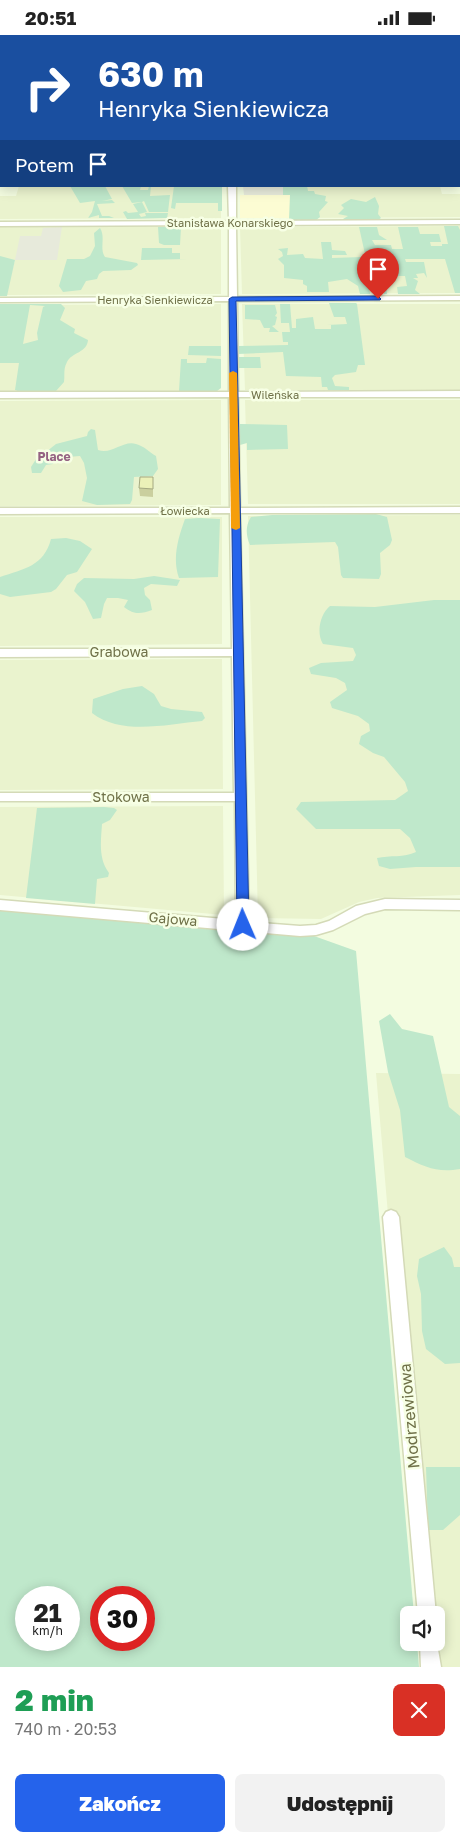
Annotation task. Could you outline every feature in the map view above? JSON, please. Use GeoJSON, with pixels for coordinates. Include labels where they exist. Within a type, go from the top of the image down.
{"type":"FeatureCollection","features":[{"type":"Feature","properties":{"kind":"street"},"geometry":{"type":"LineString","coordinates":[[232,187],[233,395],[243,925]]}},
{"type":"Feature","properties":{"kind":"street","name":"Stanisława Konarskiego"},"geometry":{"type":"LineString","coordinates":[[0,224],[460,222]]}},
{"type":"Feature","properties":{"kind":"street","name":"Henryka Sienkiewicza"},"geometry":{"type":"LineString","coordinates":[[0,300],[460,298]]}},
{"type":"Feature","properties":{"kind":"street","name":"Wileńska"},"geometry":{"type":"LineString","coordinates":[[0,395],[460,395]]}},
{"type":"Feature","properties":{"kind":"street","name":"Łowiecka"},"geometry":{"type":"LineString","coordinates":[[0,511],[460,509]]}},
{"type":"Feature","properties":{"kind":"street","name":"Grabowa"},"geometry":{"type":"LineString","coordinates":[[0,653],[238,652]]}},
{"type":"Feature","properties":{"kind":"street","name":"Stokowa"},"geometry":{"type":"LineString","coordinates":[[0,797],[241,797]]}},
{"type":"Feature","properties":{"kind":"street","name":"Gajowa"},"geometry":{"type":"LineString","coordinates":[[0,905],[300,931],[316,930],[333,925],[361,910],[385,905],[460,905]]}},
{"type":"Feature","properties":{"kind":"street","name":"Modrzewiowa"},"geometry":{"type":"LineString","coordinates":[[391,1217],[425,1606]]}},
{"type":"Feature","properties":{"kind":"street"},"geometry":{"type":"LineString","coordinates":[[430,1651],[431,1667]]}},
{"type":"Feature","properties":{"kind":"shaded area"},"geometry":{"type":"Polygon","coordinates":[[[19,187],[221,187],[221,218],[0,219],[0,196],[16,196],[19,187]]]}},
{"type":"Feature","properties":{"kind":"shaded area"},"geometry":{"type":"Polygon","coordinates":[[[71,187],[106,187],[112,199],[102,201],[112,200],[115,203],[97,204],[102,216],[114,218],[99,218],[99,215],[88,218],[95,201],[80,203],[71,187]]]}},
{"type":"Feature","properties":{"kind":"shaded area"},"geometry":{"type":"Polygon","coordinates":[[[123,187],[141,187],[140,190],[148,190],[149,187],[151,187],[150,196],[170,195],[168,212],[149,212],[144,201],[132,203],[123,187]]]}},
{"type":"Feature","properties":{"kind":"shaded area"},"geometry":{"type":"Polygon","coordinates":[[[174,187],[222,187],[222,211],[218,211],[218,203],[176,203],[175,209],[171,208],[174,187]]]}},
{"type":"Feature","properties":{"kind":"shaded area"},"geometry":{"type":"Polygon","coordinates":[[[243,187],[290,187],[290,195],[244,195],[243,187]]]}},
{"type":"Feature","properties":{"kind":"shaded area"},"geometry":{"type":"Polygon","coordinates":[[[283,187],[307,187],[308,191],[314,191],[315,194],[326,196],[325,201],[328,202],[319,212],[320,217],[315,221],[273,220],[289,220],[290,195],[283,195],[283,187]]]}},
{"type":"Feature","properties":{"kind":"shaded area"},"geometry":{"type":"Polygon","coordinates":[[[290,187],[440,187],[442,194],[460,194],[460,217],[292,218],[290,187]]]}},
{"type":"Feature","properties":{"kind":"shaded area"},"geometry":{"type":"Polygon","coordinates":[[[240,195],[290,195],[292,218],[240,218],[240,195]]]}},
{"type":"Feature","properties":{"kind":"shaded area"},"geometry":{"type":"Polygon","coordinates":[[[375,197],[379,206],[378,214],[381,218],[378,220],[343,221],[348,216],[338,214],[344,208],[341,205],[351,199],[366,202],[375,197]]]}},
{"type":"Feature","properties":{"kind":"shaded area"},"geometry":{"type":"Polygon","coordinates":[[[142,202],[147,212],[139,214],[141,217],[146,216],[145,213],[168,213],[167,218],[127,219],[123,212],[138,212],[133,204],[142,202]]]}},
{"type":"Feature","properties":{"kind":"shaded area"},"geometry":{"type":"Polygon","coordinates":[[[444,226],[458,226],[460,230],[460,293],[455,293],[445,259],[405,259],[406,262],[424,262],[427,278],[424,273],[416,274],[418,278],[413,278],[418,281],[415,290],[420,294],[398,294],[397,287],[407,286],[405,276],[385,276],[387,294],[384,294],[378,261],[376,266],[365,262],[370,294],[360,294],[358,286],[347,279],[328,282],[329,292],[307,292],[307,286],[303,284],[303,280],[284,278],[284,265],[278,259],[283,256],[282,252],[278,249],[288,248],[287,255],[303,254],[305,258],[323,259],[321,242],[331,242],[332,250],[345,251],[347,255],[332,255],[332,258],[362,257],[365,254],[359,227],[377,227],[379,235],[387,240],[372,240],[375,245],[391,245],[392,249],[403,249],[398,227],[418,227],[420,234],[439,234],[441,242],[430,242],[431,246],[442,246],[442,244],[448,244],[444,226]]]}},
{"type":"Feature","properties":{"kind":"shaded area"},"geometry":{"type":"Polygon","coordinates":[[[460,226],[460,293],[242,294],[240,227],[460,226]]]}},
{"type":"Feature","properties":{"kind":"shaded area"},"geometry":{"type":"Polygon","coordinates":[[[0,227],[221,227],[221,294],[6,295],[15,260],[0,260],[0,227]]]}},
{"type":"Feature","properties":{"kind":"shaded area"},"geometry":{"type":"Polygon","coordinates":[[[62,227],[57,260],[15,260],[20,236],[41,236],[43,228],[62,227]]]}},
{"type":"Feature","properties":{"kind":"shaded area"},"geometry":{"type":"Polygon","coordinates":[[[158,227],[181,227],[180,245],[164,245],[159,243],[158,227]]]}},
{"type":"Feature","properties":{"kind":"shaded area"},"geometry":{"type":"Polygon","coordinates":[[[100,228],[105,257],[137,263],[138,265],[131,270],[103,271],[97,279],[86,281],[81,290],[63,292],[59,286],[67,259],[84,259],[90,256],[95,246],[94,233],[100,228]]]}},
{"type":"Feature","properties":{"kind":"shaded area"},"geometry":{"type":"Polygon","coordinates":[[[142,248],[172,248],[172,253],[180,253],[180,259],[187,259],[141,260],[142,248]]]}},
{"type":"Feature","properties":{"kind":"shaded area"},"geometry":{"type":"Polygon","coordinates":[[[0,256],[15,260],[7,296],[0,296],[0,256]]]}},
{"type":"Feature","properties":{"kind":"shaded area"},"geometry":{"type":"Polygon","coordinates":[[[329,303],[357,304],[365,365],[358,365],[356,372],[335,375],[332,378],[335,386],[349,387],[349,390],[328,390],[327,387],[322,387],[321,377],[286,376],[283,352],[238,354],[238,346],[288,345],[288,342],[283,342],[282,332],[290,332],[289,323],[281,323],[280,304],[290,304],[292,328],[296,328],[296,319],[313,317],[315,329],[331,329],[331,325],[327,325],[347,324],[345,317],[334,317],[329,303]]]}},
{"type":"Feature","properties":{"kind":"shaded area"},"geometry":{"type":"Polygon","coordinates":[[[0,304],[61,304],[65,308],[60,320],[75,329],[74,333],[88,340],[85,348],[72,356],[67,362],[64,382],[56,391],[23,393],[15,390],[19,363],[0,363],[0,304]],[[30,305],[23,344],[38,340],[37,333],[43,307],[45,306],[30,305]]]}},
{"type":"Feature","properties":{"kind":"shaded area"},"geometry":{"type":"Polygon","coordinates":[[[221,304],[221,388],[217,391],[0,391],[0,363],[19,363],[29,305],[221,304]]]}},
{"type":"Feature","properties":{"kind":"shaded area"},"geometry":{"type":"Polygon","coordinates":[[[242,304],[460,304],[460,390],[245,390],[242,304]]]}},
{"type":"Feature","properties":{"kind":"shaded area"},"geometry":{"type":"Polygon","coordinates":[[[245,305],[275,305],[277,313],[275,316],[277,317],[275,325],[272,326],[279,332],[269,332],[270,328],[264,328],[260,320],[245,319],[245,305]]]}},
{"type":"Feature","properties":{"kind":"shaded area"},"geometry":{"type":"Polygon","coordinates":[[[189,346],[221,346],[221,356],[188,355],[189,346]]]}},
{"type":"Feature","properties":{"kind":"shaded area"},"geometry":{"type":"Polygon","coordinates":[[[238,357],[260,357],[261,368],[239,368],[238,357]]]}},
{"type":"Feature","properties":{"kind":"shaded area"},"geometry":{"type":"Polygon","coordinates":[[[207,358],[221,359],[221,388],[217,391],[179,391],[181,359],[187,359],[187,363],[206,363],[207,358]]]}},
{"type":"Feature","properties":{"kind":"shaded area"},"geometry":{"type":"Polygon","coordinates":[[[221,400],[221,505],[0,506],[0,401],[221,400]]]}},
{"type":"Feature","properties":{"kind":"shaded area"},"geometry":{"type":"Polygon","coordinates":[[[245,400],[460,400],[460,504],[248,504],[245,400]]]}},
{"type":"Feature","properties":{"kind":"shaded area"},"geometry":{"type":"Polygon","coordinates":[[[240,424],[287,425],[288,449],[247,450],[247,443],[240,445],[240,424]]]}},
{"type":"Feature","properties":{"kind":"shaded area"},"geometry":{"type":"Polygon","coordinates":[[[91,429],[95,430],[98,450],[108,451],[131,443],[142,446],[156,456],[158,469],[153,476],[134,477],[130,504],[97,505],[82,501],[87,478],[84,463],[80,456],[55,458],[53,464],[46,465],[41,473],[32,473],[31,467],[38,456],[56,444],[87,436],[91,429]]]}},
{"type":"Feature","properties":{"kind":"shaded area"},"geometry":{"type":"Polygon","coordinates":[[[376,514],[387,517],[392,540],[390,545],[380,553],[381,574],[379,579],[343,578],[338,547],[335,542],[250,545],[247,535],[247,527],[251,517],[376,514]]]}},
{"type":"Feature","properties":{"kind":"shaded area"},"geometry":{"type":"Polygon","coordinates":[[[460,515],[460,631],[355,635],[460,831],[460,895],[377,898],[359,902],[321,919],[258,918],[248,516],[460,515]]]}},
{"type":"Feature","properties":{"kind":"shaded area"},"geometry":{"type":"Polygon","coordinates":[[[0,517],[222,517],[222,644],[0,646],[0,517]]]}},
{"type":"Feature","properties":{"kind":"shaded area"},"geometry":{"type":"Polygon","coordinates":[[[185,519],[220,519],[218,577],[179,578],[176,556],[182,526],[185,519]]]}},
{"type":"Feature","properties":{"kind":"shaded area"},"geometry":{"type":"Polygon","coordinates":[[[66,538],[80,541],[92,549],[77,572],[67,575],[56,589],[51,592],[10,597],[0,594],[0,577],[25,569],[38,561],[48,548],[51,539],[66,538]]]}},
{"type":"Feature","properties":{"kind":"shaded area"},"geometry":{"type":"Polygon","coordinates":[[[154,576],[180,580],[177,586],[151,584],[144,588],[145,595],[150,600],[152,610],[144,612],[134,613],[124,607],[128,600],[107,598],[101,618],[93,619],[85,602],[74,591],[77,584],[84,578],[134,579],[154,576]]]}},
{"type":"Feature","properties":{"kind":"shaded area"},"geometry":{"type":"Polygon","coordinates":[[[434,600],[460,600],[460,867],[390,869],[379,866],[377,858],[407,855],[416,852],[410,838],[400,829],[316,829],[296,809],[301,802],[395,800],[408,791],[405,782],[384,757],[373,753],[359,744],[361,736],[370,731],[369,724],[358,716],[332,708],[330,702],[347,690],[345,683],[336,678],[311,674],[309,668],[321,663],[353,661],[356,655],[353,648],[323,644],[320,635],[320,624],[330,606],[375,607],[434,600]]]}},
{"type":"Feature","properties":{"kind":"shaded area"},"geometry":{"type":"Polygon","coordinates":[[[222,659],[223,789],[0,790],[0,660],[222,659]]]}},
{"type":"Feature","properties":{"kind":"shaded area"},"geometry":{"type":"Polygon","coordinates":[[[142,686],[154,694],[161,706],[171,709],[202,712],[205,718],[202,721],[146,727],[117,724],[104,720],[92,713],[93,699],[123,689],[142,686]]]}},
{"type":"Feature","properties":{"kind":"shaded area"},"geometry":{"type":"Polygon","coordinates":[[[223,806],[224,915],[0,895],[0,807],[223,806]]]}},
{"type":"Feature","properties":{"kind":"shaded area"},"geometry":{"type":"Polygon","coordinates":[[[104,807],[117,810],[110,820],[102,824],[102,855],[109,873],[108,877],[97,879],[95,904],[26,898],[37,808],[104,807]]]}},
{"type":"Feature","properties":{"kind":"shaded area"},"geometry":{"type":"Polygon","coordinates":[[[0,905],[300,931],[356,951],[413,1606],[400,1606],[400,1651],[418,1651],[419,1667],[0,1667],[0,905]]]}},
{"type":"Feature","properties":{"kind":"shaded area"},"geometry":{"type":"Polygon","coordinates":[[[390,1014],[402,1029],[433,1036],[449,1107],[460,1116],[460,1169],[438,1170],[405,1157],[400,1110],[388,1072],[379,1021],[390,1014]]]}},
{"type":"Feature","properties":{"kind":"shaded area"},"geometry":{"type":"Polygon","coordinates":[[[376,1073],[460,1074],[460,1667],[426,1667],[425,1651],[445,1651],[445,1606],[421,1606],[376,1073]]]}},
{"type":"Feature","properties":{"kind":"shaded area"},"geometry":{"type":"Polygon","coordinates":[[[444,1247],[452,1258],[454,1267],[460,1267],[460,1363],[445,1364],[426,1349],[422,1331],[421,1294],[417,1276],[419,1259],[444,1247]]]}},
{"type":"Feature","properties":{"kind":"shaded area"},"geometry":{"type":"Polygon","coordinates":[[[426,1467],[460,1467],[460,1515],[443,1530],[428,1530],[426,1467]]]}},
{"type":"Feature","properties":{"kind":"building"},"geometry":{"type":"Polygon","coordinates":[[[140,477],[153,477],[153,489],[139,488],[140,477]]]}},
{"type":"Feature","properties":{"kind":"slow traffic"},"geometry":{"type":"LineString","coordinates":[[233,373],[236,528]]}},
{"type":"Feature","properties":{"kind":"district","name":"Place"},"geometry":{"type":"Point","coordinates":[54,457]}},
{"type":"Feature","properties":{"kind":"route"},"geometry":{"type":"LineString","coordinates":[[243,925],[232,299],[378,299]]}}]}
